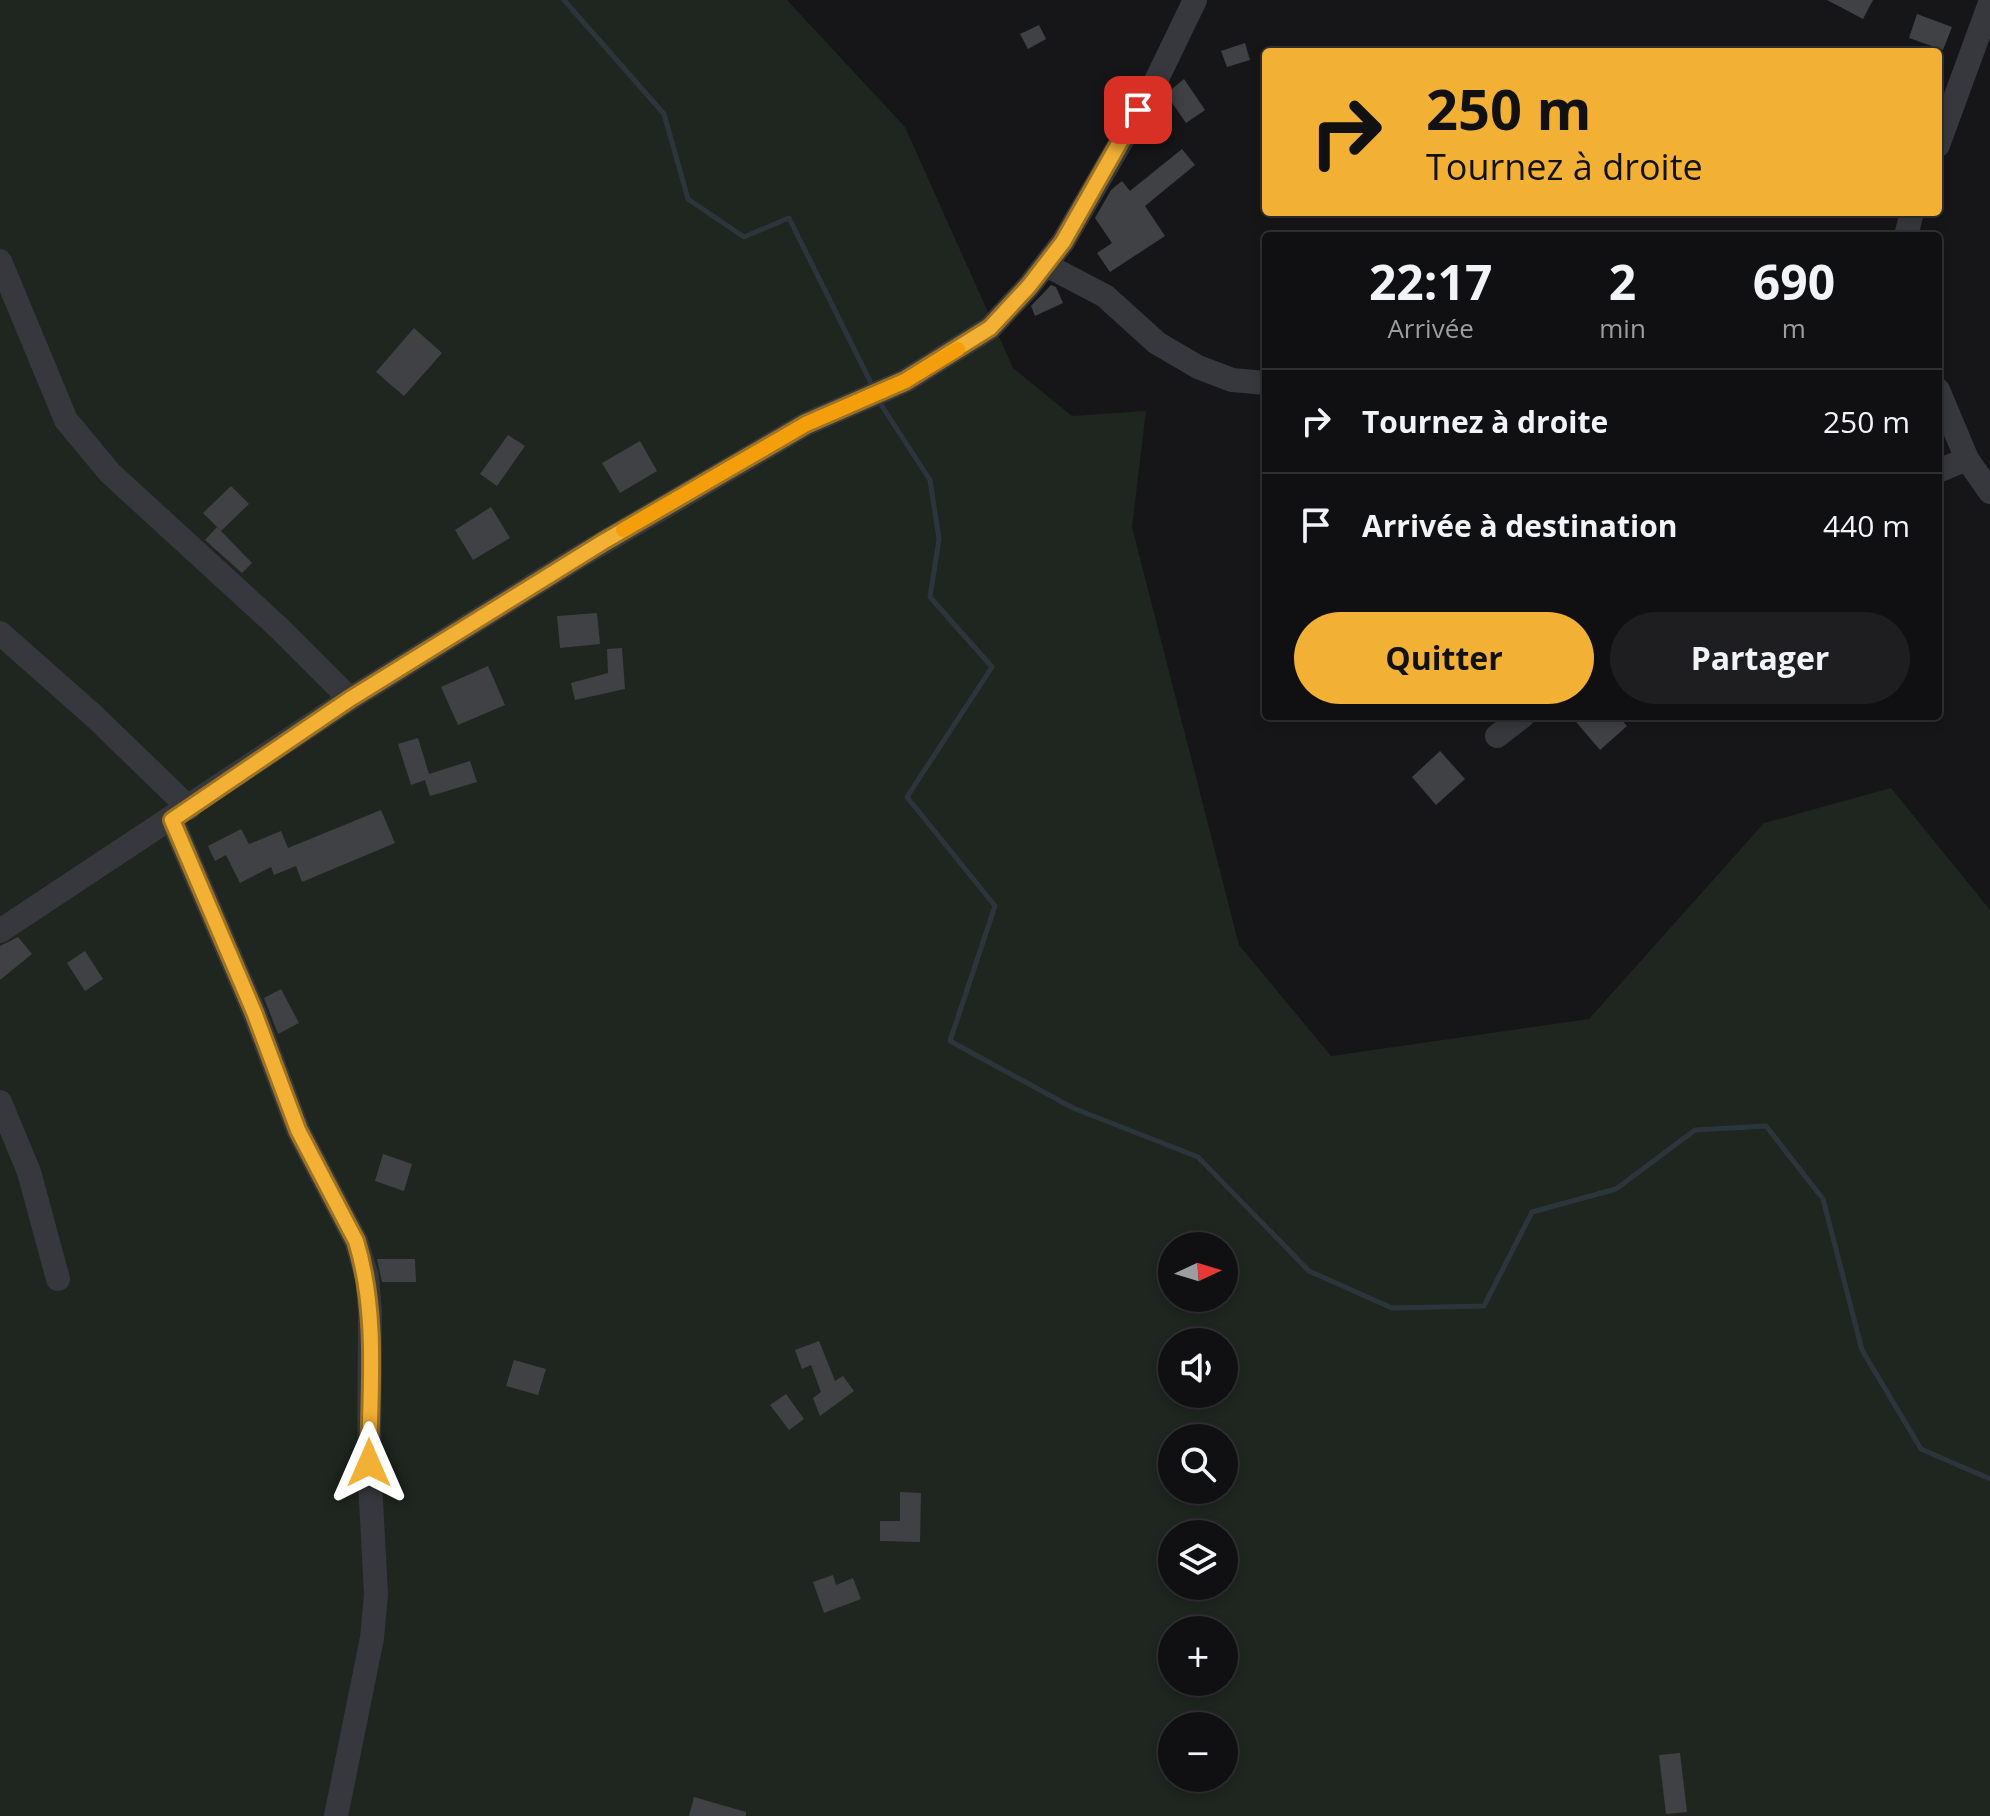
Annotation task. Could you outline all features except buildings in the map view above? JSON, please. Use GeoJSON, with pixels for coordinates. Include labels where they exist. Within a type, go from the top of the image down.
{"type":"FeatureCollection","features":[{"type":"Feature","properties":{"kind":"street"},"geometry":{"type":"LineString","coordinates":[[0,931],[350,699],[707,480],[806,424],[905,381],[977,337],[1020,297],[1063,242],[1154,85],[1195,0]]}},
{"type":"Feature","properties":{"kind":"street"},"geometry":{"type":"LineString","coordinates":[[1942,134],[1990,3]]}},
{"type":"Feature","properties":{"kind":"street"},"geometry":{"type":"LineString","coordinates":[[0,261],[66,420],[110,473],[278,627],[350,699]]}},
{"type":"Feature","properties":{"kind":"street"},"geometry":{"type":"LineString","coordinates":[[1046,265],[1105,296],[1157,343],[1198,367],[1232,380],[1262,383]]}},
{"type":"Feature","properties":{"kind":"street"},"geometry":{"type":"LineString","coordinates":[[1942,400],[1967,459],[1990,492]]}},
{"type":"Feature","properties":{"kind":"street"},"geometry":{"type":"LineString","coordinates":[[1942,469],[1967,459]]}},
{"type":"Feature","properties":{"kind":"street"},"geometry":{"type":"LineString","coordinates":[[0,633],[95,717],[180,814],[298,1130],[356,1241],[367,1277],[370,1311],[369,1463],[376,1595],[372,1638],[336,1816]]}},
{"type":"Feature","properties":{"kind":"street"},"geometry":{"type":"LineString","coordinates":[[1497,736],[1518,720]]}},
{"type":"Feature","properties":{"kind":"street"},"geometry":{"type":"LineString","coordinates":[[0,1102],[29,1172],[58,1279]]}},
{"type":"Feature","properties":{"kind":"shaded area"},"geometry":{"type":"Polygon","coordinates":[[[0,0],[787,0],[905,127],[1013,368],[1072,416],[1146,411],[1132,527],[1239,945],[1331,1056],[1589,1019],[1764,823],[1891,788],[1990,910],[1990,1816],[0,1816],[0,0]]]}},
{"type":"Feature","properties":{"kind":"waterway"},"geometry":{"type":"LineString","coordinates":[[564,0],[664,114],[688,199],[744,237],[789,218],[873,387]]}},
{"type":"Feature","properties":{"kind":"waterway"},"geometry":{"type":"LineString","coordinates":[[878,400],[930,480],[939,539],[930,597],[992,667],[907,797],[995,906],[950,1041],[1073,1108],[1198,1157],[1309,1271],[1392,1308],[1484,1306],[1532,1212],[1616,1189],[1695,1130],[1766,1126],[1823,1199],[1862,1350],[1921,1449],[1990,1479]]}},
{"type":"Feature","properties":{"kind":"slow traffic"},"geometry":{"type":"LineString","coordinates":[[623,530],[806,424],[905,381],[958,349]]}},
{"type":"Feature","properties":{"kind":"route"},"geometry":{"type":"LineString","coordinates":[[369,1463],[370,1311],[362,1259],[356,1241],[298,1130],[254,1012],[172,820],[350,699],[603,542],[806,424],[905,381],[990,328],[1029,286],[1063,242],[1138,110]]}}]}
